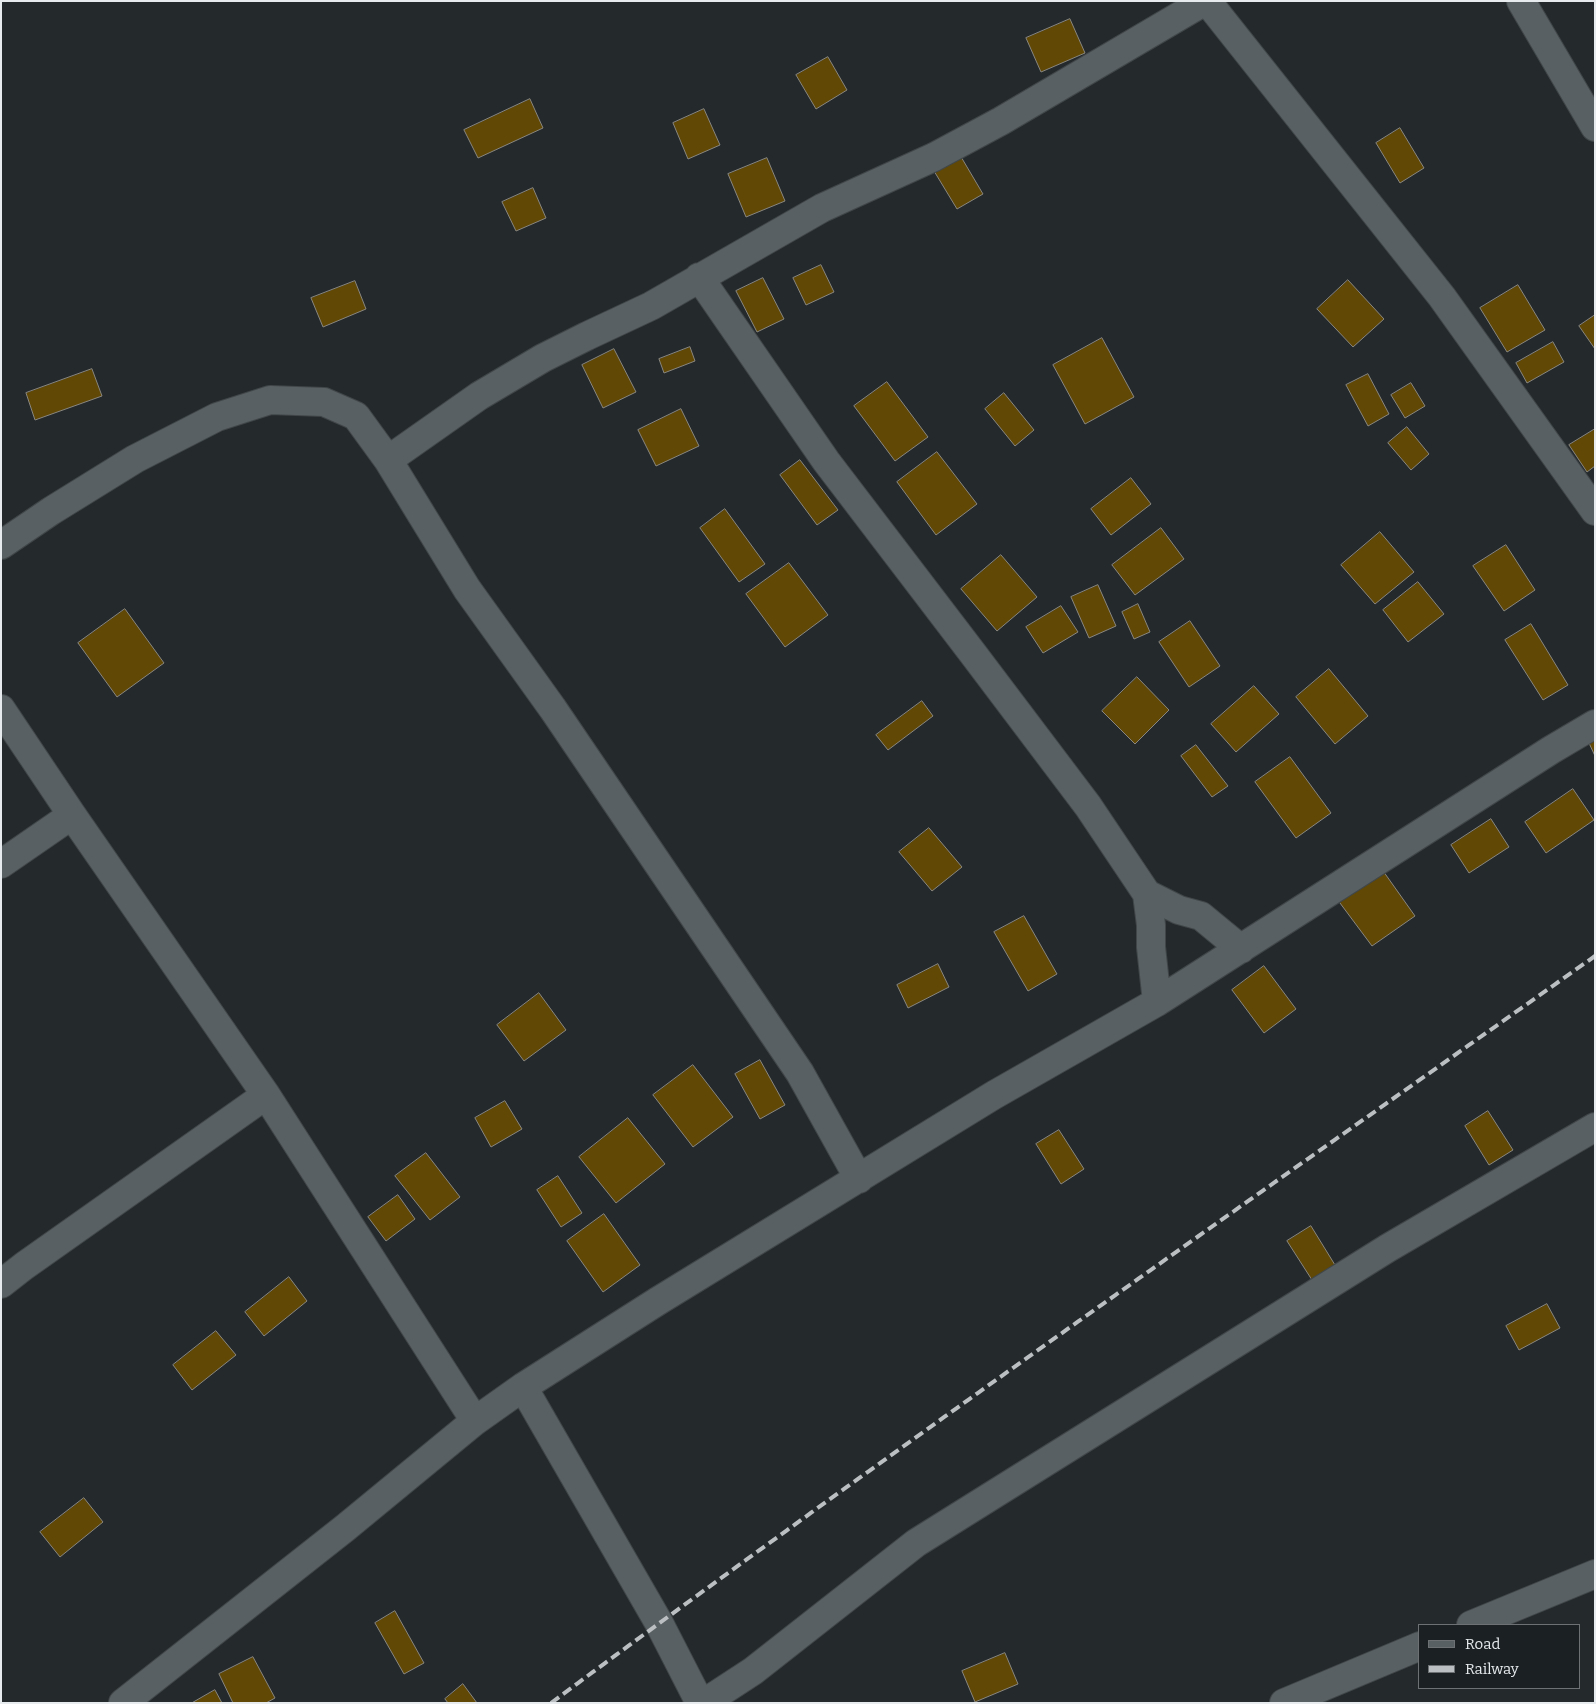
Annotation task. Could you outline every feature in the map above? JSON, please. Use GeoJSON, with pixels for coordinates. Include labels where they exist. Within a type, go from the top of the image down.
{"type":"FeatureCollection","features":[{"type":"Feature","properties":{"kind":"street"},"geometry":{"type":"LineString","coordinates":[[388,460],[479,396],[552,354],[651,306],[822,208],[934,157],[1001,121],[1206,1],[1442,297],[1595,511]]}},
{"type":"Feature","properties":{"kind":"street"},"geometry":{"type":"LineString","coordinates":[[1521,1],[1595,127]]}},
{"type":"Feature","properties":{"kind":"street"},"geometry":{"type":"LineString","coordinates":[[699,277],[826,461],[1082,798],[1147,894],[1157,1002]]}},
{"type":"Feature","properties":{"kind":"street"},"geometry":{"type":"LineString","coordinates":[[1,545],[51,511],[135,459],[217,417],[270,400],[324,402],[356,416],[388,460],[467,589],[553,709],[800,1073],[859,1178]]}},
{"type":"Feature","properties":{"kind":"street"},"geometry":{"type":"LineString","coordinates":[[1,709],[266,1095],[475,1421]]}},
{"type":"Feature","properties":{"kind":"street"},"geometry":{"type":"LineString","coordinates":[[122,1703],[337,1534],[475,1421],[523,1387],[994,1096],[1157,1002],[1550,750],[1595,724]]}},
{"type":"Feature","properties":{"kind":"street"},"geometry":{"type":"LineString","coordinates":[[1,864],[72,815]]}},
{"type":"Feature","properties":{"kind":"street"},"geometry":{"type":"LineString","coordinates":[[1147,894],[1179,910],[1201,916],[1241,949]]}},
{"type":"Feature","properties":{"kind":"street"},"geometry":{"type":"LineString","coordinates":[[1,1284],[266,1095]]}},
{"type":"Feature","properties":{"kind":"street"},"geometry":{"type":"LineString","coordinates":[[704,1703],[753,1670],[924,1538],[1388,1248],[1595,1127]]}},
{"type":"Feature","properties":{"kind":"street"},"geometry":{"type":"LineString","coordinates":[[523,1387],[660,1623],[700,1703]]}},
{"type":"Feature","properties":{"kind":"street"},"geometry":{"type":"LineString","coordinates":[[1473,1624],[1595,1574]]}},
{"type":"Feature","properties":{"kind":"street"},"geometry":{"type":"LineString","coordinates":[[1284,1703],[1418,1647]]}},
{"type":"Feature","properties":{"kind":"building"},"geometry":{"type":"Polygon","coordinates":[[[1070,19],[1085,53],[1041,72],[1026,38],[1070,19]]]}},
{"type":"Feature","properties":{"kind":"building"},"geometry":{"type":"Polygon","coordinates":[[[828,57],[847,90],[816,109],[796,75],[828,57]]]}},
{"type":"Feature","properties":{"kind":"building"},"geometry":{"type":"Polygon","coordinates":[[[530,99],[543,128],[478,158],[464,130],[530,99]]]}},
{"type":"Feature","properties":{"kind":"building"},"geometry":{"type":"Polygon","coordinates":[[[704,109],[720,145],[688,159],[673,123],[704,109]]]}},
{"type":"Feature","properties":{"kind":"building"},"geometry":{"type":"Polygon","coordinates":[[[1400,128],[1424,168],[1400,183],[1376,143],[1400,128]]]}},
{"type":"Feature","properties":{"kind":"building"},"geometry":{"type":"Polygon","coordinates":[[[957,150],[983,194],[957,209],[931,166],[957,150]]]}},
{"type":"Feature","properties":{"kind":"building"},"geometry":{"type":"Polygon","coordinates":[[[767,158],[785,201],[746,217],[728,174],[767,158]]]}},
{"type":"Feature","properties":{"kind":"building"},"geometry":{"type":"Polygon","coordinates":[[[533,188],[546,218],[516,231],[502,202],[533,188]]]}},
{"type":"Feature","properties":{"kind":"building"},"geometry":{"type":"Polygon","coordinates":[[[821,265],[834,292],[806,305],[793,278],[821,265]]]}},
{"type":"Feature","properties":{"kind":"building"},"geometry":{"type":"Polygon","coordinates":[[[763,278],[784,319],[757,332],[736,291],[763,278]]]}},
{"type":"Feature","properties":{"kind":"building"},"geometry":{"type":"Polygon","coordinates":[[[1348,280],[1384,319],[1353,347],[1317,309],[1348,280]]]}},
{"type":"Feature","properties":{"kind":"building"},"geometry":{"type":"Polygon","coordinates":[[[355,281],[366,309],[323,327],[311,298],[355,281]]]}},
{"type":"Feature","properties":{"kind":"building"},"geometry":{"type":"Polygon","coordinates":[[[1518,285],[1545,330],[1507,352],[1480,308],[1518,285]]]}},
{"type":"Feature","properties":{"kind":"building"},"geometry":{"type":"Polygon","coordinates":[[[1595,315],[1595,349],[1579,326],[1595,315]]]}},
{"type":"Feature","properties":{"kind":"building"},"geometry":{"type":"Polygon","coordinates":[[[1102,338],[1134,397],[1085,424],[1053,365],[1102,338]]]}},
{"type":"Feature","properties":{"kind":"building"},"geometry":{"type":"Polygon","coordinates":[[[1553,342],[1564,362],[1527,383],[1516,363],[1553,342]]]}},
{"type":"Feature","properties":{"kind":"building"},"geometry":{"type":"Polygon","coordinates":[[[690,347],[695,361],[664,373],[659,359],[690,347]]]}},
{"type":"Feature","properties":{"kind":"building"},"geometry":{"type":"Polygon","coordinates":[[[614,349],[636,392],[603,408],[582,365],[614,349]]]}},
{"type":"Feature","properties":{"kind":"building"},"geometry":{"type":"Polygon","coordinates":[[[92,369],[102,396],[35,420],[26,393],[92,369]]]}},
{"type":"Feature","properties":{"kind":"building"},"geometry":{"type":"Polygon","coordinates":[[[1368,374],[1389,414],[1368,426],[1346,385],[1368,374]]]}},
{"type":"Feature","properties":{"kind":"building"},"geometry":{"type":"Polygon","coordinates":[[[887,382],[928,437],[895,461],[854,406],[887,382]]]}},
{"type":"Feature","properties":{"kind":"building"},"geometry":{"type":"Polygon","coordinates":[[[1411,383],[1425,406],[1405,418],[1391,395],[1411,383]]]}},
{"type":"Feature","properties":{"kind":"building"},"geometry":{"type":"Polygon","coordinates":[[[1004,393],[1034,430],[1015,446],[985,409],[1004,393]]]}},
{"type":"Feature","properties":{"kind":"building"},"geometry":{"type":"Polygon","coordinates":[[[681,409],[699,446],[656,466],[638,430],[681,409]]]}},
{"type":"Feature","properties":{"kind":"building"},"geometry":{"type":"Polygon","coordinates":[[[1407,427],[1429,454],[1411,470],[1388,443],[1407,427]]]}},
{"type":"Feature","properties":{"kind":"building"},"geometry":{"type":"Polygon","coordinates":[[[1595,429],[1595,466],[1587,472],[1569,445],[1595,429]]]}},
{"type":"Feature","properties":{"kind":"building"},"geometry":{"type":"Polygon","coordinates":[[[937,452],[977,504],[936,535],[897,482],[937,452]]]}},
{"type":"Feature","properties":{"kind":"building"},"geometry":{"type":"Polygon","coordinates":[[[800,460],[838,510],[817,525],[780,475],[800,460]]]}},
{"type":"Feature","properties":{"kind":"building"},"geometry":{"type":"Polygon","coordinates":[[[1131,478],[1151,504],[1111,535],[1091,509],[1131,478]]]}},
{"type":"Feature","properties":{"kind":"building"},"geometry":{"type":"Polygon","coordinates":[[[725,509],[765,564],[739,582],[700,528],[725,509]]]}},
{"type":"Feature","properties":{"kind":"building"},"geometry":{"type":"Polygon","coordinates":[[[1161,528],[1184,559],[1135,595],[1112,565],[1161,528]]]}},
{"type":"Feature","properties":{"kind":"building"},"geometry":{"type":"Polygon","coordinates":[[[1380,532],[1414,572],[1375,604],[1341,565],[1380,532]]]}},
{"type":"Feature","properties":{"kind":"building"},"geometry":{"type":"Polygon","coordinates":[[[1506,545],[1535,590],[1504,611],[1473,566],[1506,545]]]}},
{"type":"Feature","properties":{"kind":"building"},"geometry":{"type":"Polygon","coordinates":[[[1001,555],[1037,597],[997,631],[961,589],[1001,555]]]}},
{"type":"Feature","properties":{"kind":"building"},"geometry":{"type":"Polygon","coordinates":[[[789,563],[828,615],[785,647],[746,594],[789,563]]]}},
{"type":"Feature","properties":{"kind":"building"},"geometry":{"type":"Polygon","coordinates":[[[1418,582],[1444,614],[1408,642],[1383,610],[1418,582]]]}},
{"type":"Feature","properties":{"kind":"building"},"geometry":{"type":"Polygon","coordinates":[[[1098,585],[1116,626],[1089,638],[1071,597],[1098,585]]]}},
{"type":"Feature","properties":{"kind":"building"},"geometry":{"type":"Polygon","coordinates":[[[1138,604],[1150,632],[1134,639],[1122,612],[1138,604]]]}},
{"type":"Feature","properties":{"kind":"building"},"geometry":{"type":"Polygon","coordinates":[[[1061,606],[1078,632],[1043,653],[1026,627],[1061,606]]]}},
{"type":"Feature","properties":{"kind":"building"},"geometry":{"type":"Polygon","coordinates":[[[125,609],[164,663],[117,697],[78,643],[125,609]]]}},
{"type":"Feature","properties":{"kind":"building"},"geometry":{"type":"Polygon","coordinates":[[[1190,621],[1220,666],[1189,687],[1159,642],[1190,621]]]}},
{"type":"Feature","properties":{"kind":"building"},"geometry":{"type":"Polygon","coordinates":[[[1531,624],[1568,685],[1543,700],[1505,640],[1531,624]]]}},
{"type":"Feature","properties":{"kind":"building"},"geometry":{"type":"Polygon","coordinates":[[[1329,669],[1368,716],[1335,744],[1296,697],[1329,669]]]}},
{"type":"Feature","properties":{"kind":"building"},"geometry":{"type":"Polygon","coordinates":[[[1137,677],[1169,710],[1135,744],[1102,711],[1137,677]]]}},
{"type":"Feature","properties":{"kind":"building"},"geometry":{"type":"Polygon","coordinates":[[[1254,686],[1279,714],[1236,752],[1211,724],[1254,686]]]}},
{"type":"Feature","properties":{"kind":"building"},"geometry":{"type":"Polygon","coordinates":[[[922,701],[933,716],[888,750],[876,735],[922,701]]]}},
{"type":"Feature","properties":{"kind":"building"},"geometry":{"type":"Polygon","coordinates":[[[1595,740],[1595,756],[1589,743],[1595,740]]]}},
{"type":"Feature","properties":{"kind":"building"},"geometry":{"type":"Polygon","coordinates":[[[1196,745],[1228,786],[1212,797],[1181,756],[1196,745]]]}},
{"type":"Feature","properties":{"kind":"building"},"geometry":{"type":"Polygon","coordinates":[[[1290,757],[1331,813],[1296,838],[1255,782],[1290,757]]]}},
{"type":"Feature","properties":{"kind":"building"},"geometry":{"type":"Polygon","coordinates":[[[1573,789],[1594,820],[1546,853],[1525,822],[1573,789]]]}},
{"type":"Feature","properties":{"kind":"building"},"geometry":{"type":"Polygon","coordinates":[[[1491,819],[1509,847],[1469,873],[1451,845],[1491,819]]]}},
{"type":"Feature","properties":{"kind":"building"},"geometry":{"type":"Polygon","coordinates":[[[929,828],[962,867],[932,891],[899,852],[929,828]]]}},
{"type":"Feature","properties":{"kind":"building"},"geometry":{"type":"Polygon","coordinates":[[[1381,868],[1415,916],[1372,946],[1337,899],[1381,868]]]}},
{"type":"Feature","properties":{"kind":"building"},"geometry":{"type":"Polygon","coordinates":[[[1024,916],[1057,974],[1028,991],[994,932],[1024,916]]]}},
{"type":"Feature","properties":{"kind":"building"},"geometry":{"type":"Polygon","coordinates":[[[938,964],[949,987],[908,1008],[897,985],[938,964]]]}},
{"type":"Feature","properties":{"kind":"building"},"geometry":{"type":"Polygon","coordinates":[[[1264,966],[1296,1009],[1264,1033],[1232,990],[1264,966]]]}},
{"type":"Feature","properties":{"kind":"building"},"geometry":{"type":"Polygon","coordinates":[[[539,993],[566,1030],[524,1061],[497,1025],[539,993]]]}},
{"type":"Feature","properties":{"kind":"building"},"geometry":{"type":"Polygon","coordinates":[[[760,1060],[785,1105],[760,1119],[735,1074],[760,1060]]]}},
{"type":"Feature","properties":{"kind":"building"},"geometry":{"type":"Polygon","coordinates":[[[693,1065],[733,1117],[693,1147],[653,1095],[693,1065]]]}},
{"type":"Feature","properties":{"kind":"building"},"geometry":{"type":"Polygon","coordinates":[[[505,1101],[522,1129],[491,1147],[475,1118],[505,1101]]]}},
{"type":"Feature","properties":{"kind":"building"},"geometry":{"type":"Polygon","coordinates":[[[1488,1111],[1513,1150],[1489,1165],[1465,1126],[1488,1111]]]}},
{"type":"Feature","properties":{"kind":"building"},"geometry":{"type":"Polygon","coordinates":[[[628,1118],[665,1164],[616,1203],[579,1157],[628,1118]]]}},
{"type":"Feature","properties":{"kind":"building"},"geometry":{"type":"Polygon","coordinates":[[[1059,1130],[1084,1169],[1061,1184],[1036,1144],[1059,1130]]]}},
{"type":"Feature","properties":{"kind":"building"},"geometry":{"type":"Polygon","coordinates":[[[426,1153],[460,1197],[430,1220],[395,1176],[426,1153]]]}},
{"type":"Feature","properties":{"kind":"building"},"geometry":{"type":"Polygon","coordinates":[[[558,1176],[582,1213],[561,1227],[537,1190],[558,1176]]]}},
{"type":"Feature","properties":{"kind":"building"},"geometry":{"type":"Polygon","coordinates":[[[398,1195],[415,1219],[386,1241],[368,1217],[398,1195]]]}},
{"type":"Feature","properties":{"kind":"building"},"geometry":{"type":"Polygon","coordinates":[[[604,1214],[640,1265],[603,1292],[567,1241],[604,1214]]]}},
{"type":"Feature","properties":{"kind":"building"},"geometry":{"type":"Polygon","coordinates":[[[1311,1226],[1335,1265],[1312,1280],[1287,1241],[1311,1226]]]}},
{"type":"Feature","properties":{"kind":"building"},"geometry":{"type":"Polygon","coordinates":[[[289,1277],[307,1301],[264,1336],[245,1312],[289,1277]]]}},
{"type":"Feature","properties":{"kind":"building"},"geometry":{"type":"Polygon","coordinates":[[[1547,1304],[1560,1328],[1519,1350],[1506,1326],[1547,1304]]]}},
{"type":"Feature","properties":{"kind":"building"},"geometry":{"type":"Polygon","coordinates":[[[216,1331],[236,1355],[192,1390],[173,1365],[216,1331]]]}},
{"type":"Feature","properties":{"kind":"building"},"geometry":{"type":"Polygon","coordinates":[[[84,1498],[103,1522],[60,1557],[40,1532],[84,1498]]]}},
{"type":"Feature","properties":{"kind":"building"},"geometry":{"type":"Polygon","coordinates":[[[395,1611],[424,1663],[404,1674],[375,1623],[395,1611]]]}},
{"type":"Feature","properties":{"kind":"building"},"geometry":{"type":"Polygon","coordinates":[[[1005,1653],[1018,1684],[975,1702],[962,1671],[1005,1653]]]}},
{"type":"Feature","properties":{"kind":"building"},"geometry":{"type":"Polygon","coordinates":[[[253,1657],[275,1698],[266,1703],[233,1703],[219,1674],[253,1657]]]}},
{"type":"Feature","properties":{"kind":"building"},"geometry":{"type":"Polygon","coordinates":[[[463,1684],[477,1703],[448,1703],[445,1699],[463,1684]]]}},
{"type":"Feature","properties":{"kind":"building"},"geometry":{"type":"Polygon","coordinates":[[[215,1690],[222,1703],[192,1703],[215,1690]]]}},
{"type":"Feature","properties":{"kind":"railway"},"geometry":{"type":"LineString","coordinates":[[551,1703],[810,1513],[1595,956]]}}]}
